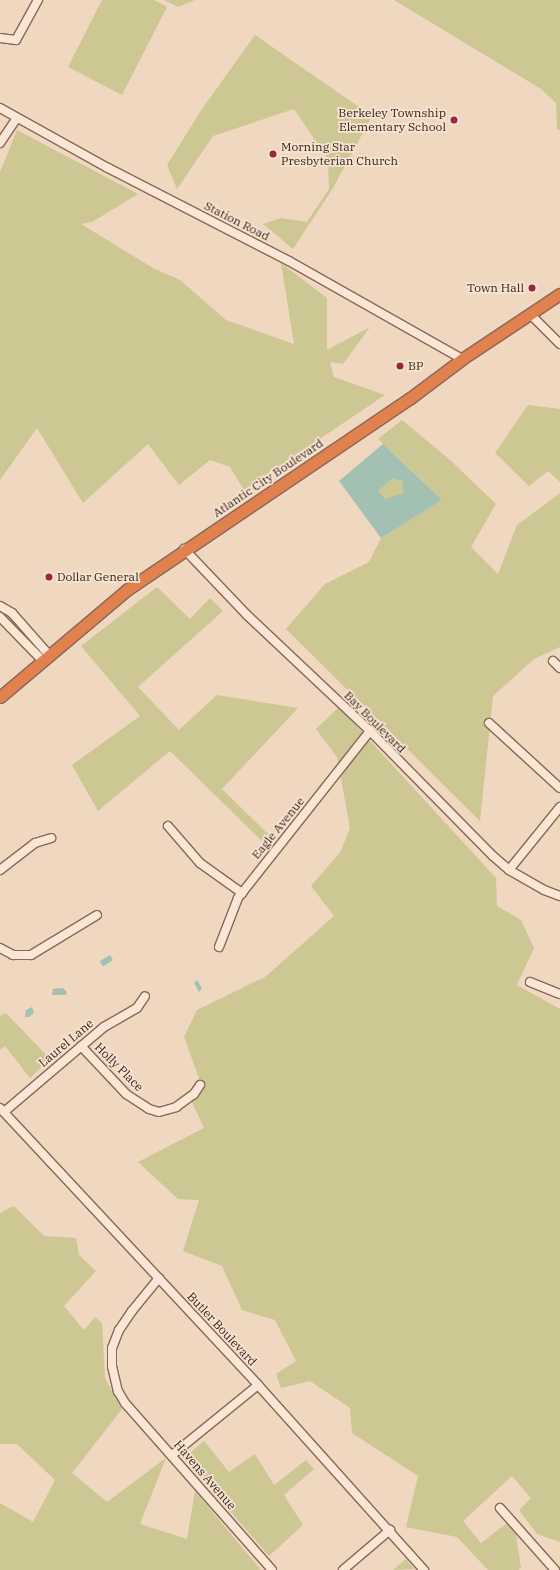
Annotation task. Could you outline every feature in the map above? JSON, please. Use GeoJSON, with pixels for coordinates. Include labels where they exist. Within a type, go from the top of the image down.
{"type":"FeatureCollection","features":[{"type":"Feature","properties":{"kind":"highway","name":"Atlantic City Boulevard"},"geometry":{"type":"LineString","coordinates":[[0,697],[128,589],[184,549],[409,399],[462,359],[560,294]]}},
{"type":"Feature","properties":{"kind":"street"},"geometry":{"type":"LineString","coordinates":[[0,38],[16,40],[38,0]]}},
{"type":"Feature","properties":{"kind":"street","name":"Station Road"},"geometry":{"type":"LineString","coordinates":[[0,108],[108,168],[289,261],[462,359]]}},
{"type":"Feature","properties":{"kind":"street"},"geometry":{"type":"LineString","coordinates":[[0,143],[17,118]]}},
{"type":"Feature","properties":{"kind":"street"},"geometry":{"type":"LineString","coordinates":[[530,315],[560,344]]}},
{"type":"Feature","properties":{"kind":"street","name":"Bay Boulevard"},"geometry":{"type":"LineString","coordinates":[[184,549],[247,615],[370,731],[385,748],[509,870],[544,890],[560,896]]}},
{"type":"Feature","properties":{"kind":"street"},"geometry":{"type":"LineString","coordinates":[[0,606],[12,613],[46,658]]}},
{"type":"Feature","properties":{"kind":"street"},"geometry":{"type":"LineString","coordinates":[[0,617],[46,658]]}},
{"type":"Feature","properties":{"kind":"street"},"geometry":{"type":"LineString","coordinates":[[553,661],[560,668]]}},
{"type":"Feature","properties":{"kind":"street"},"geometry":{"type":"LineString","coordinates":[[489,723],[560,788]]}},
{"type":"Feature","properties":{"kind":"street","name":"Eagle Avenue"},"geometry":{"type":"LineString","coordinates":[[219,947],[242,893],[370,731]]}},
{"type":"Feature","properties":{"kind":"street"},"geometry":{"type":"LineString","coordinates":[[509,870],[560,807]]}},
{"type":"Feature","properties":{"kind":"street"},"geometry":{"type":"LineString","coordinates":[[168,826],[200,863],[242,893]]}},
{"type":"Feature","properties":{"kind":"street"},"geometry":{"type":"LineString","coordinates":[[0,870],[35,843],[51,838]]}},
{"type":"Feature","properties":{"kind":"street"},"geometry":{"type":"LineString","coordinates":[[0,948],[13,955],[31,955],[97,915]]}},
{"type":"Feature","properties":{"kind":"street"},"geometry":{"type":"LineString","coordinates":[[530,982],[560,994]]}},
{"type":"Feature","properties":{"kind":"street","name":"Laurel Lane"},"geometry":{"type":"LineString","coordinates":[[2,1110],[104,1027],[137,1008],[145,996]]}},
{"type":"Feature","properties":{"kind":"street","name":"Holly Place"},"geometry":{"type":"LineString","coordinates":[[81,1046],[126,1094],[149,1109],[159,1112],[176,1107],[194,1094],[200,1085]]}},
{"type":"Feature","properties":{"kind":"street","name":"Butler Boulevard"},"geometry":{"type":"LineString","coordinates":[[2,1110],[258,1385],[390,1530],[424,1570]]}},
{"type":"Feature","properties":{"kind":"street","name":"Havens Avenue"},"geometry":{"type":"LineString","coordinates":[[159,1278],[132,1311],[119,1330],[112,1348],[113,1373],[121,1395],[272,1570]]}},
{"type":"Feature","properties":{"kind":"street"},"geometry":{"type":"LineString","coordinates":[[172,1455],[258,1385]]}},
{"type":"Feature","properties":{"kind":"street"},"geometry":{"type":"LineString","coordinates":[[500,1508],[555,1570]]}},
{"type":"Feature","properties":{"kind":"street"},"geometry":{"type":"LineString","coordinates":[[343,1570],[390,1530]]}},
{"type":"Feature","properties":{"kind":"shaded area"},"geometry":{"type":"Polygon","coordinates":[[[102,0],[154,0],[167,7],[122,95],[68,67],[102,0]]]}},
{"type":"Feature","properties":{"kind":"shaded area"},"geometry":{"type":"Polygon","coordinates":[[[164,0],[195,0],[178,7],[164,0]]]}},
{"type":"Feature","properties":{"kind":"shaded area"},"geometry":{"type":"Polygon","coordinates":[[[394,0],[560,0],[560,130],[557,130],[556,103],[541,89],[394,0]]]}},
{"type":"Feature","properties":{"kind":"shaded area"},"geometry":{"type":"Polygon","coordinates":[[[255,35],[372,116],[333,188],[293,249],[263,224],[281,218],[307,222],[329,189],[328,159],[294,109],[213,136],[177,189],[167,165],[202,109],[255,35]]]}},
{"type":"Feature","properties":{"kind":"shaded area"},"geometry":{"type":"Polygon","coordinates":[[[17,130],[138,194],[92,222],[81,224],[153,268],[180,280],[226,320],[294,344],[281,263],[327,298],[327,350],[370,327],[343,364],[330,362],[334,377],[385,395],[244,490],[230,467],[210,460],[179,485],[148,444],[83,503],[37,428],[0,480],[0,172],[17,130]]]}},
{"type":"Feature","properties":{"kind":"shaded area"},"geometry":{"type":"Polygon","coordinates":[[[528,405],[560,409],[560,482],[548,471],[529,486],[495,453],[528,405]]]}},
{"type":"Feature","properties":{"kind":"shaded area"},"geometry":{"type":"Polygon","coordinates":[[[402,420],[450,460],[496,504],[471,547],[498,574],[517,525],[560,493],[560,647],[534,659],[493,696],[480,821],[286,629],[325,584],[369,562],[381,538],[442,500],[378,439],[402,420]]]}},
{"type":"Feature","properties":{"kind":"shaded area"},"geometry":{"type":"Polygon","coordinates":[[[383,444],[442,500],[381,538],[339,481],[383,444]],[[393,478],[378,491],[385,499],[403,493],[403,481],[393,478]]]}},
{"type":"Feature","properties":{"kind":"shaded area"},"geometry":{"type":"Polygon","coordinates":[[[393,477],[404,480],[403,493],[385,500],[378,491],[393,477]]]}},
{"type":"Feature","properties":{"kind":"shaded area"},"geometry":{"type":"Polygon","coordinates":[[[157,587],[190,619],[210,598],[223,611],[138,687],[179,730],[217,695],[298,708],[222,789],[268,834],[263,842],[170,751],[98,811],[72,765],[140,716],[81,646],[157,587]]]}},
{"type":"Feature","properties":{"kind":"shaded area"},"geometry":{"type":"Polygon","coordinates":[[[339,707],[496,878],[497,906],[521,920],[534,948],[517,985],[560,1009],[560,1542],[537,1534],[519,1510],[531,1498],[512,1476],[463,1521],[481,1543],[507,1523],[516,1534],[521,1568],[518,1570],[488,1570],[457,1537],[406,1527],[418,1476],[352,1433],[350,1408],[310,1381],[281,1388],[276,1374],[296,1361],[275,1320],[242,1310],[222,1266],[183,1251],[199,1200],[178,1199],[138,1162],[204,1128],[189,1096],[199,1078],[184,1037],[197,1010],[265,977],[334,916],[311,886],[341,851],[350,828],[337,757],[316,729],[339,707]]]}},
{"type":"Feature","properties":{"kind":"shaded area"},"geometry":{"type":"Polygon","coordinates":[[[110,955],[113,960],[103,966],[100,961],[110,955]]]}},
{"type":"Feature","properties":{"kind":"shaded area"},"geometry":{"type":"Polygon","coordinates":[[[197,980],[202,988],[199,992],[194,983],[197,980]]]}},
{"type":"Feature","properties":{"kind":"shaded area"},"geometry":{"type":"Polygon","coordinates":[[[63,988],[67,992],[66,995],[52,995],[53,989],[63,988]]]}},
{"type":"Feature","properties":{"kind":"shaded area"},"geometry":{"type":"Polygon","coordinates":[[[32,1007],[34,1013],[29,1017],[25,1017],[26,1010],[32,1007]]]}},
{"type":"Feature","properties":{"kind":"shaded area"},"geometry":{"type":"Polygon","coordinates":[[[6,1013],[50,1059],[30,1078],[5,1046],[0,1050],[0,1016],[6,1013]]]}},
{"type":"Feature","properties":{"kind":"shaded area"},"geometry":{"type":"Polygon","coordinates":[[[14,1206],[44,1236],[76,1238],[79,1255],[96,1271],[64,1306],[84,1330],[95,1317],[102,1323],[105,1378],[122,1409],[72,1473],[107,1502],[166,1458],[140,1524],[187,1539],[195,1491],[261,1570],[0,1570],[0,1503],[33,1522],[55,1480],[17,1444],[0,1444],[0,1213],[14,1206]]]}},
{"type":"Feature","properties":{"kind":"shaded area"},"geometry":{"type":"Polygon","coordinates":[[[204,1441],[229,1472],[255,1454],[274,1485],[306,1460],[314,1469],[284,1495],[303,1525],[269,1556],[184,1458],[204,1441]]]}},
{"type":"Feature","properties":{"kind":"shaded area"},"geometry":{"type":"Polygon","coordinates":[[[406,1559],[414,1569],[393,1570],[406,1559]]]}},
{"type":"Feature","properties":{"kind":"place","name":"Berkeley Township Elementary School"},"geometry":{"type":"Point","coordinates":[454,120]}},
{"type":"Feature","properties":{"kind":"place","name":"Morning Star Presbyterian Church"},"geometry":{"type":"Point","coordinates":[273,154]}},
{"type":"Feature","properties":{"kind":"place","name":"Town Hall"},"geometry":{"type":"Point","coordinates":[532,288]}},
{"type":"Feature","properties":{"kind":"place","name":"BP"},"geometry":{"type":"Point","coordinates":[400,366]}},
{"type":"Feature","properties":{"kind":"place","name":"Dollar General"},"geometry":{"type":"Point","coordinates":[49,577]}}]}
